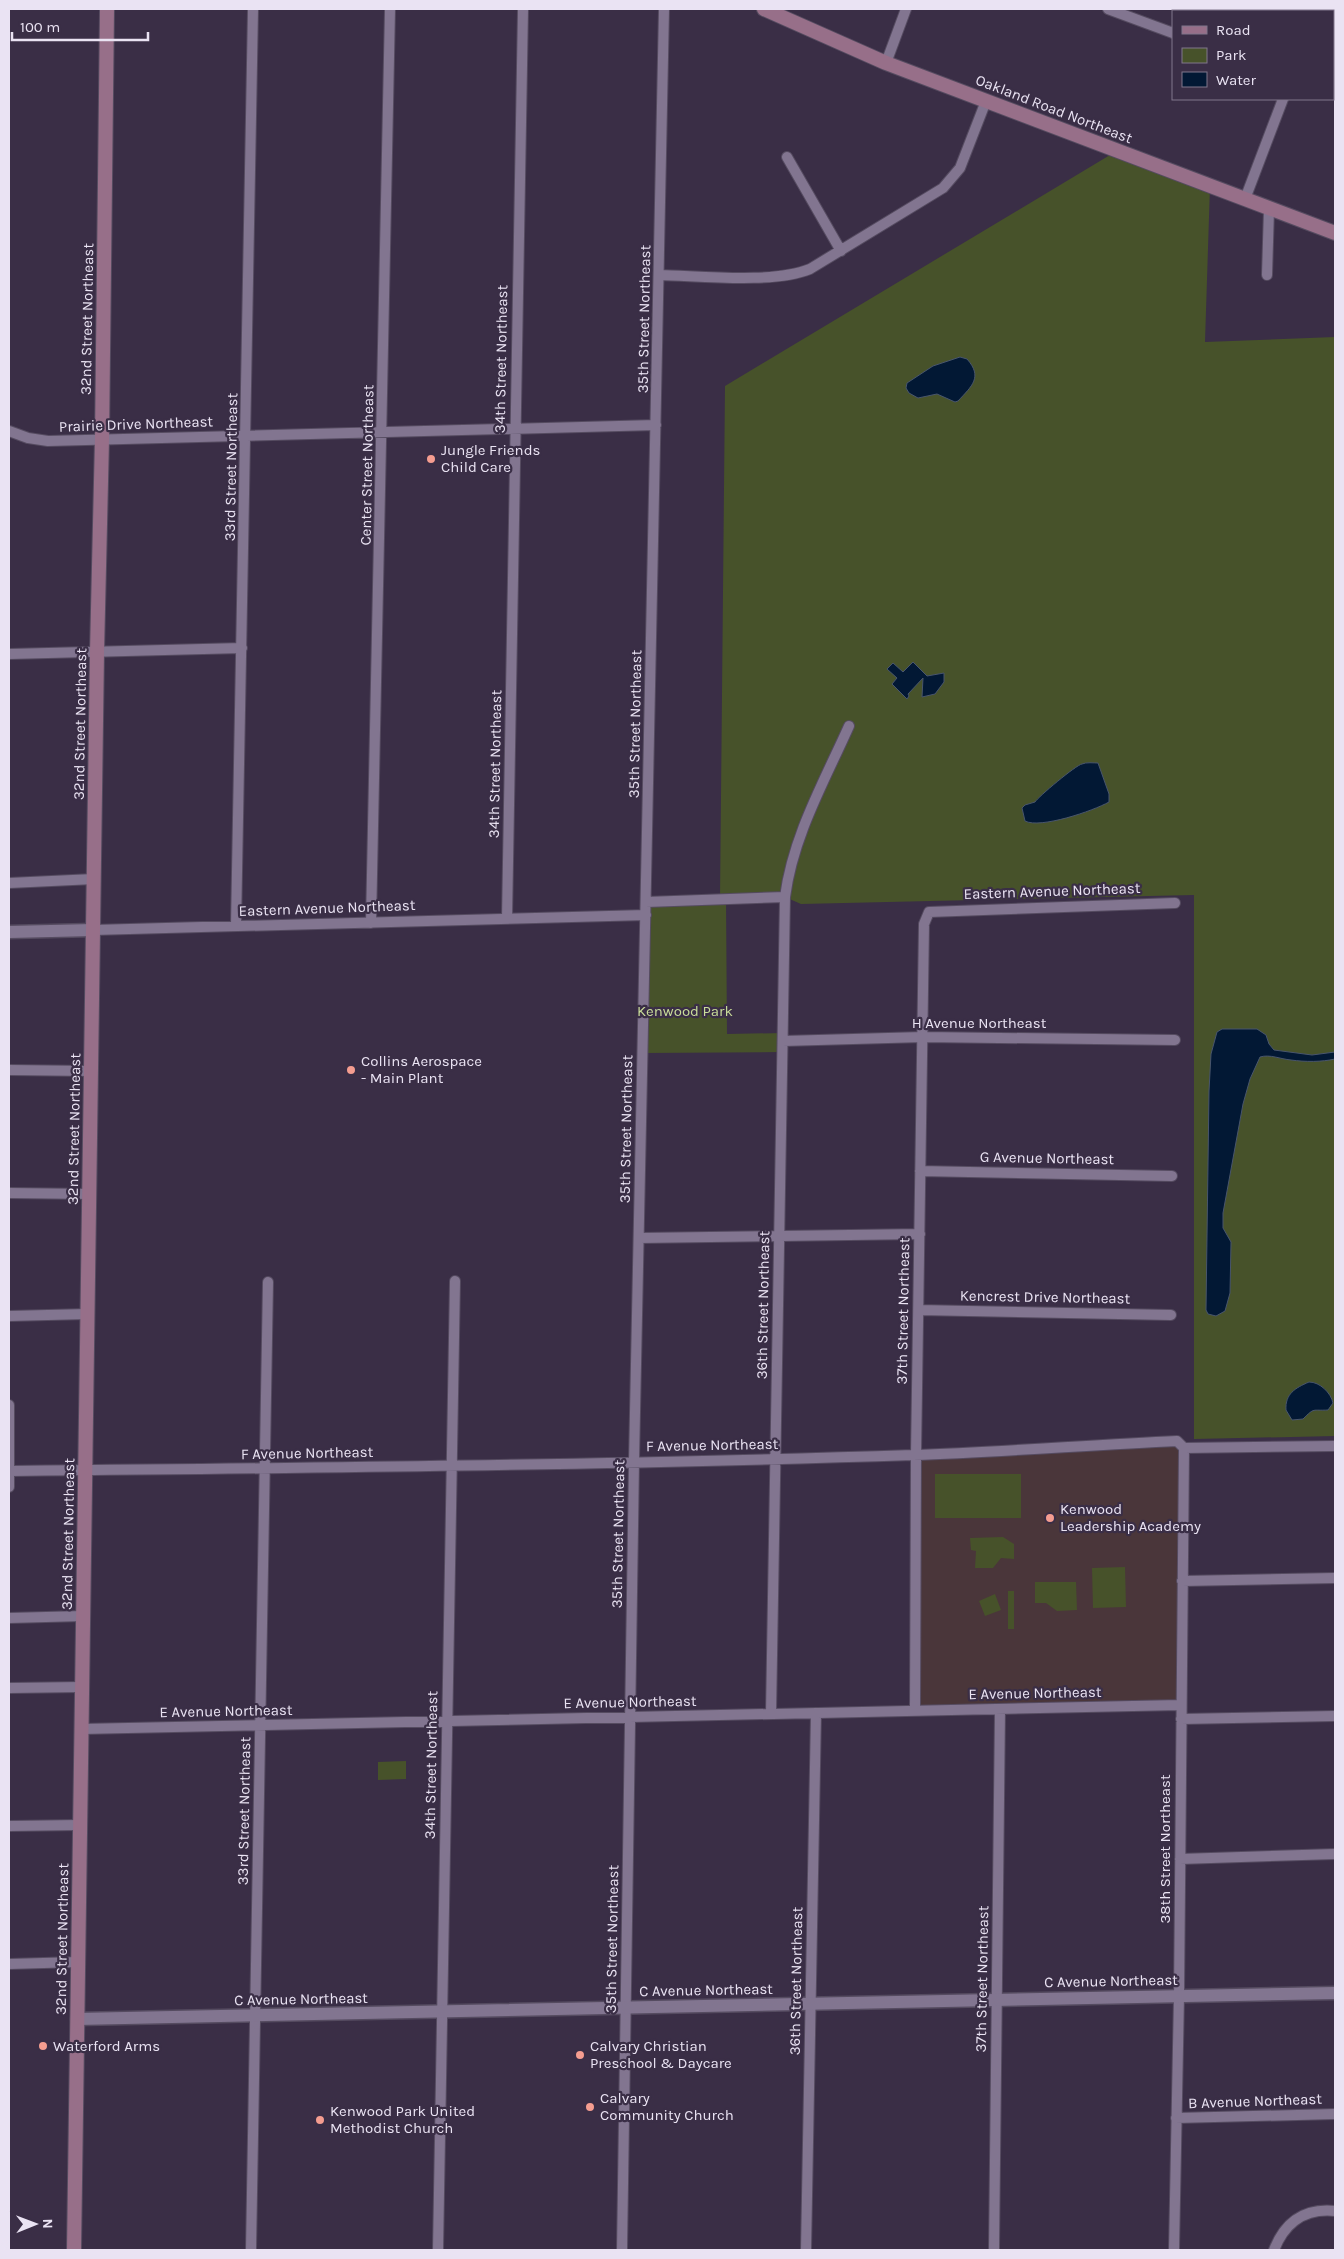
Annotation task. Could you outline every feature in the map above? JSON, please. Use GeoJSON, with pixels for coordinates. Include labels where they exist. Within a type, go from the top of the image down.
{"type":"FeatureCollection","features":[{"type":"Feature","properties":{"kind":"main road","name":"32nd Street Northeast"},"geometry":{"type":"LineString","coordinates":[[74,2250],[107,9]]}},
{"type":"Feature","properties":{"kind":"main road","name":"Oakland Road Northeast"},"geometry":{"type":"LineString","coordinates":[[764,9],[886,63],[1335,233]]}},
{"type":"Feature","properties":{"kind":"street","name":"33rd Street Northeast"},"geometry":{"type":"LineString","coordinates":[[236,926],[247,436],[253,9]]}},
{"type":"Feature","properties":{"kind":"street","name":"Center Street Northeast"},"geometry":{"type":"LineString","coordinates":[[371,923],[390,9]]}},
{"type":"Feature","properties":{"kind":"street","name":"34th Street Northeast"},"geometry":{"type":"LineString","coordinates":[[507,919],[523,9]]}},
{"type":"Feature","properties":{"kind":"street","name":"35th Street Northeast"},"geometry":{"type":"LineString","coordinates":[[622,2250],[634,1461],[664,9]]}},
{"type":"Feature","properties":{"kind":"street"},"geometry":{"type":"LineString","coordinates":[[886,63],[906,9]]}},
{"type":"Feature","properties":{"kind":"street"},"geometry":{"type":"LineString","coordinates":[[1108,9],[1172,33]]}},
{"type":"Feature","properties":{"kind":"street"},"geometry":{"type":"LineString","coordinates":[[1245,199],[1283,100]]}},
{"type":"Feature","properties":{"kind":"street"},"geometry":{"type":"LineString","coordinates":[[660,275],[775,277],[795,275],[810,269],[943,188],[960,168],[986,101]]}},
{"type":"Feature","properties":{"kind":"street"},"geometry":{"type":"LineString","coordinates":[[787,157],[841,250]]}},
{"type":"Feature","properties":{"kind":"street"},"geometry":{"type":"LineString","coordinates":[[1267,275],[1269,209]]}},
{"type":"Feature","properties":{"kind":"street","name":"Prairie Drive Northeast"},"geometry":{"type":"LineString","coordinates":[[9,431],[28,438],[48,441],[656,425]]}},
{"type":"Feature","properties":{"kind":"street"},"geometry":{"type":"LineString","coordinates":[[9,654],[242,648]]}},
{"type":"Feature","properties":{"kind":"street","name":"36th Street Northeast"},"geometry":{"type":"LineString","coordinates":[[771,1714],[785,897],[788,871],[800,834],[849,726]]}},
{"type":"Feature","properties":{"kind":"street"},"geometry":{"type":"LineString","coordinates":[[9,883],[94,878]]}},
{"type":"Feature","properties":{"kind":"street"},"geometry":{"type":"LineString","coordinates":[[646,902],[785,897]]}},
{"type":"Feature","properties":{"kind":"street","name":"Eastern Avenue Northeast"},"geometry":{"type":"LineString","coordinates":[[929,912],[1176,903]]}},
{"type":"Feature","properties":{"kind":"street","name":"37th Street Northeast"},"geometry":{"type":"LineString","coordinates":[[915,1712],[916,1455],[924,924],[929,912]]}},
{"type":"Feature","properties":{"kind":"street","name":"Eastern Avenue Northeast"},"geometry":{"type":"LineString","coordinates":[[9,932],[646,915]]}},
{"type":"Feature","properties":{"kind":"street","name":"H Avenue Northeast"},"geometry":{"type":"LineString","coordinates":[[783,1041],[923,1037],[1174,1040]]}},
{"type":"Feature","properties":{"kind":"street"},"geometry":{"type":"LineString","coordinates":[[9,1070],[91,1071]]}},
{"type":"Feature","properties":{"kind":"street","name":"G Avenue Northeast"},"geometry":{"type":"LineString","coordinates":[[920,1171],[1172,1176]]}},
{"type":"Feature","properties":{"kind":"street"},"geometry":{"type":"LineString","coordinates":[[9,1193],[90,1194]]}},
{"type":"Feature","properties":{"kind":"street"},"geometry":{"type":"LineString","coordinates":[[639,1238],[920,1234]]}},
{"type":"Feature","properties":{"kind":"street","name":"34th Street Northeast"},"geometry":{"type":"LineString","coordinates":[[438,2250],[455,1281]]}},
{"type":"Feature","properties":{"kind":"street","name":"33rd Street Northeast"},"geometry":{"type":"LineString","coordinates":[[251,2250],[268,1282]]}},
{"type":"Feature","properties":{"kind":"street","name":"Kencrest Drive Northeast"},"geometry":{"type":"LineString","coordinates":[[919,1310],[1171,1314]]}},
{"type":"Feature","properties":{"kind":"street"},"geometry":{"type":"LineString","coordinates":[[9,1316],[87,1314]]}},
{"type":"Feature","properties":{"kind":"street"},"geometry":{"type":"LineString","coordinates":[[9,1405],[9,1487]]}},
{"type":"Feature","properties":{"kind":"street","name":"F Avenue Northeast"},"geometry":{"type":"LineString","coordinates":[[9,1471],[452,1465],[916,1455],[1177,1441],[1184,1448],[1335,1446]]}},
{"type":"Feature","properties":{"kind":"street","name":"38th Street Northeast"},"geometry":{"type":"LineString","coordinates":[[1174,2250],[1179,1996],[1180,1705],[1184,1448]]}},
{"type":"Feature","properties":{"kind":"street"},"geometry":{"type":"LineString","coordinates":[[1182,1581],[1335,1578]]}},
{"type":"Feature","properties":{"kind":"street"},"geometry":{"type":"LineString","coordinates":[[9,1618],[83,1616]]}},
{"type":"Feature","properties":{"kind":"street"},"geometry":{"type":"LineString","coordinates":[[9,1688],[82,1686]]}},
{"type":"Feature","properties":{"kind":"street","name":"E Avenue Northeast"},"geometry":{"type":"LineString","coordinates":[[81,1729],[1180,1705]]}},
{"type":"Feature","properties":{"kind":"street","name":"37th Street Northeast"},"geometry":{"type":"LineString","coordinates":[[994,2250],[1000,1709]]}},
{"type":"Feature","properties":{"kind":"street","name":"36th Street Northeast"},"geometry":{"type":"LineString","coordinates":[[806,2250],[816,1713]]}},
{"type":"Feature","properties":{"kind":"street"},"geometry":{"type":"LineString","coordinates":[[1181,1719],[1335,1716]]}},
{"type":"Feature","properties":{"kind":"street"},"geometry":{"type":"LineString","coordinates":[[9,1826],[80,1825]]}},
{"type":"Feature","properties":{"kind":"street"},"geometry":{"type":"LineString","coordinates":[[1180,1859],[1335,1854]]}},
{"type":"Feature","properties":{"kind":"street"},"geometry":{"type":"LineString","coordinates":[[9,1964],[78,1962]]}},
{"type":"Feature","properties":{"kind":"street","name":"C Avenue Northeast"},"geometry":{"type":"LineString","coordinates":[[77,2019],[1335,1993]]}},
{"type":"Feature","properties":{"kind":"street","name":"B Avenue Northeast"},"geometry":{"type":"LineString","coordinates":[[1176,2118],[1335,2114]]}},
{"type":"Feature","properties":{"kind":"street"},"geometry":{"type":"LineString","coordinates":[[1274,2250],[1279,2238],[1292,2221],[1304,2213],[1324,2210],[1335,2211]]}},
{"type":"Feature","properties":{"kind":"shaded area","name":"Kenwood Leadership Academy"},"geometry":{"type":"Polygon","coordinates":[[[1177,1441],[1184,1448],[1180,1705],[920,1707],[916,1455],[1177,1441]]]}},
{"type":"Feature","properties":{"kind":"green space","name":"Kenwood Park"},"geometry":{"type":"Polygon","coordinates":[[[1110,155],[1210,186],[1205,342],[1335,337],[1335,1436],[1194,1439],[1194,895],[801,904],[785,897],[726,899],[727,1034],[783,1033],[783,1052],[643,1053],[646,902],[720,899],[725,386],[1110,155]]]}},
{"type":"Feature","properties":{"kind":"green space"},"geometry":{"type":"Polygon","coordinates":[[[935,1474],[1021,1474],[1021,1518],[935,1518],[935,1474]]]}},
{"type":"Feature","properties":{"kind":"green space"},"geometry":{"type":"Polygon","coordinates":[[[1003,1537],[1014,1544],[1014,1559],[1001,1558],[993,1568],[975,1568],[976,1551],[971,1550],[970,1538],[1003,1537]]]}},
{"type":"Feature","properties":{"kind":"green space"},"geometry":{"type":"Polygon","coordinates":[[[1125,1567],[1126,1607],[1093,1608],[1092,1568],[1125,1567]]]}},
{"type":"Feature","properties":{"kind":"green space"},"geometry":{"type":"Polygon","coordinates":[[[1035,1582],[1076,1582],[1077,1610],[1057,1611],[1046,1603],[1035,1603],[1035,1582]]]}},
{"type":"Feature","properties":{"kind":"green space"},"geometry":{"type":"Polygon","coordinates":[[[1008,1591],[1014,1591],[1014,1629],[1008,1629],[1008,1591]]]}},
{"type":"Feature","properties":{"kind":"green space"},"geometry":{"type":"Polygon","coordinates":[[[995,1594],[1001,1610],[985,1616],[979,1601],[995,1594]]]}},
{"type":"Feature","properties":{"kind":"green space"},"geometry":{"type":"Polygon","coordinates":[[[406,1761],[406,1779],[378,1780],[378,1762],[406,1761]]]}},
{"type":"Feature","properties":{"kind":"water"},"geometry":{"type":"Polygon","coordinates":[[[960,357],[967,359],[972,365],[975,376],[968,391],[958,401],[955,402],[937,394],[918,398],[909,393],[906,388],[907,383],[933,366],[960,357]]]}},
{"type":"Feature","properties":{"kind":"water"},"geometry":{"type":"Polygon","coordinates":[[[913,662],[927,676],[944,673],[944,682],[935,694],[922,697],[923,678],[908,694],[907,699],[892,684],[897,678],[887,669],[893,663],[903,672],[913,662]]]}},
{"type":"Feature","properties":{"kind":"water"},"geometry":{"type":"Polygon","coordinates":[[[1086,763],[1098,763],[1109,794],[1109,802],[1091,810],[1054,821],[1032,823],[1025,821],[1022,808],[1025,805],[1035,802],[1057,781],[1078,766],[1086,763]]]}},
{"type":"Feature","properties":{"kind":"water"},"geometry":{"type":"Polygon","coordinates":[[[1222,1029],[1257,1029],[1266,1035],[1269,1044],[1274,1050],[1312,1055],[1335,1052],[1335,1059],[1308,1061],[1271,1056],[1260,1057],[1250,1079],[1243,1104],[1223,1213],[1223,1228],[1231,1242],[1230,1293],[1225,1311],[1216,1316],[1208,1314],[1206,1310],[1209,1091],[1211,1054],[1217,1032],[1222,1029]]]}},
{"type":"Feature","properties":{"kind":"water"},"geometry":{"type":"Polygon","coordinates":[[[1313,1382],[1324,1389],[1333,1403],[1328,1410],[1314,1410],[1303,1419],[1292,1420],[1286,1410],[1287,1400],[1295,1389],[1313,1382]]]}},
{"type":"Feature","properties":{"kind":"place","name":"Jungle Friends Child Care"},"geometry":{"type":"Point","coordinates":[431,459]}},
{"type":"Feature","properties":{"kind":"place","name":"Collins Aerospace - Main Plant"},"geometry":{"type":"Point","coordinates":[351,1070]}},
{"type":"Feature","properties":{"kind":"place","name":"Kenwood Leadership Academy"},"geometry":{"type":"Point","coordinates":[1050,1518]}},
{"type":"Feature","properties":{"kind":"place","name":"Waterford Arms"},"geometry":{"type":"Point","coordinates":[43,2046]}},
{"type":"Feature","properties":{"kind":"place","name":"Calvary Christian Preschool & Daycare"},"geometry":{"type":"Point","coordinates":[580,2055]}},
{"type":"Feature","properties":{"kind":"place","name":"Calvary Community Church"},"geometry":{"type":"Point","coordinates":[590,2107]}},
{"type":"Feature","properties":{"kind":"place","name":"Kenwood Park United Methodist Church"},"geometry":{"type":"Point","coordinates":[320,2120]}}]}
